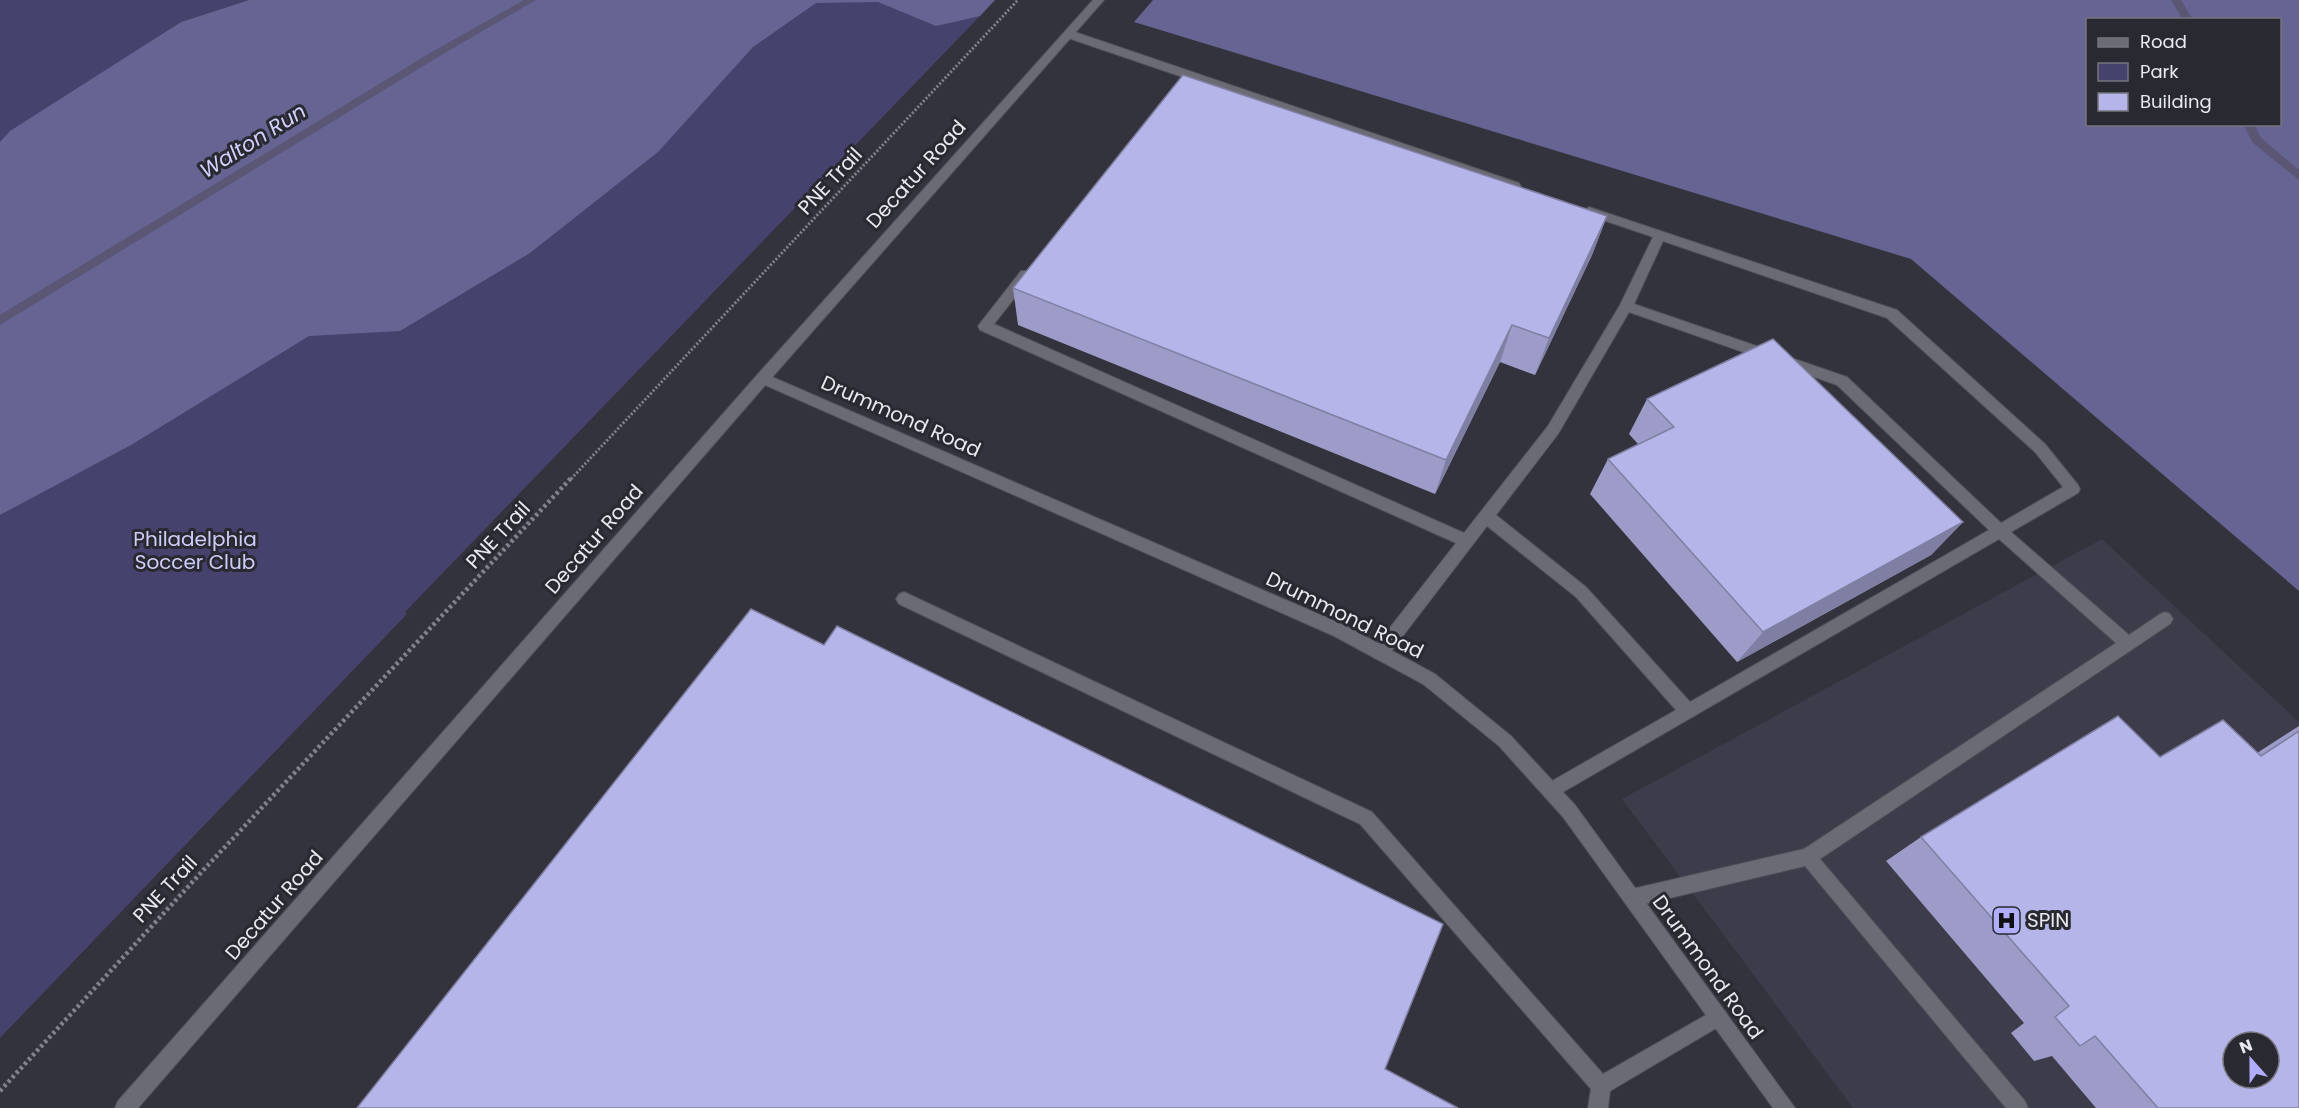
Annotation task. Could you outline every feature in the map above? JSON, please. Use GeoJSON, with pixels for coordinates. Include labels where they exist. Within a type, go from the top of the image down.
{"type":"FeatureCollection","features":[{"type":"Feature","properties":{"kind":"street","name":"Decatur Road"},"geometry":{"type":"LineString","coordinates":[[124,1108],[763,378],[1099,0]]}},
{"type":"Feature","properties":{"kind":"street"},"geometry":{"type":"LineString","coordinates":[[1069,33],[1181,78],[1524,189]]}},
{"type":"Feature","properties":{"kind":"street"},"geometry":{"type":"LineString","coordinates":[[1551,791],[2073,489],[2040,448],[1892,314],[1581,208]]}},
{"type":"Feature","properties":{"kind":"street"},"geometry":{"type":"LineString","coordinates":[[1380,653],[1553,430],[1626,306],[1660,235]]}},
{"type":"Feature","properties":{"kind":"street"},"geometry":{"type":"LineString","coordinates":[[1037,260],[985,326],[1467,541]]}},
{"type":"Feature","properties":{"kind":"street"},"geometry":{"type":"LineString","coordinates":[[1626,306],[1842,381],[2001,532],[2128,644]]}},
{"type":"Feature","properties":{"kind":"street","name":"Drummond Road"},"geometry":{"type":"LineString","coordinates":[[763,378],[1340,632],[1437,686],[1505,741],[1569,811],[1785,1108]]}},
{"type":"Feature","properties":{"kind":"street"},"geometry":{"type":"LineString","coordinates":[[1486,516],[1581,591],[1688,712]]}},
{"type":"Feature","properties":{"kind":"street"},"geometry":{"type":"LineString","coordinates":[[904,599],[1365,818],[1601,1086],[1598,1108]]}},
{"type":"Feature","properties":{"kind":"street"},"geometry":{"type":"LineString","coordinates":[[1632,898],[1808,857],[2165,619]]}},
{"type":"Feature","properties":{"kind":"street"},"geometry":{"type":"LineString","coordinates":[[1808,857],[2018,1108]]}},
{"type":"Feature","properties":{"kind":"street"},"geometry":{"type":"LineString","coordinates":[[1601,1086],[1719,1017]]}},
{"type":"Feature","properties":{"kind":"path","name":"PNE Trail"},"geometry":{"type":"LineString","coordinates":[[0,1090],[209,864],[974,50],[1018,0]]}},
{"type":"Feature","properties":{"kind":"shaded area"},"geometry":{"type":"Polygon","coordinates":[[[249,0],[995,0],[980,16],[936,26],[878,2],[816,3],[753,47],[658,152],[530,253],[400,331],[309,336],[131,445],[0,515],[0,142],[10,131],[181,22],[249,0]]]}},
{"type":"Feature","properties":{"kind":"shaded area"},"geometry":{"type":"Polygon","coordinates":[[[1153,0],[2299,0],[2299,591],[1911,259],[1134,22],[1153,0]]]}},
{"type":"Feature","properties":{"kind":"shaded area","name":"SPIN"},"geometry":{"type":"Polygon","coordinates":[[[2102,539],[2299,722],[2299,1108],[1853,1108],[1622,799],[2102,539]]]}},
{"type":"Feature","properties":{"kind":"green space"},"geometry":{"type":"Polygon","coordinates":[[[0,0],[249,0],[181,22],[0,142],[0,0]]]}},
{"type":"Feature","properties":{"kind":"green space","name":"Philadelphia Soccer Club"},"geometry":{"type":"Polygon","coordinates":[[[778,0],[926,0],[980,16],[405,612],[407,614],[0,1038],[0,438],[778,0]]]}},
{"type":"Feature","properties":{"kind":"building"},"geometry":{"type":"Polygon","coordinates":[[[1183,75],[1607,216],[1549,338],[1512,325],[1446,460],[1013,288],[1183,75]]]}},
{"type":"Feature","properties":{"kind":"building"},"geometry":{"type":"Polygon","coordinates":[[[1773,339],[1963,522],[1763,632],[1608,459],[1674,427],[1647,399],[1773,339]]]}},
{"type":"Feature","properties":{"kind":"building"},"geometry":{"type":"Polygon","coordinates":[[[751,609],[824,645],[837,626],[1443,924],[1385,1069],[1458,1108],[357,1108],[751,609]]]}},
{"type":"Feature","properties":{"kind":"building"},"geometry":{"type":"Polygon","coordinates":[[[2118,716],[2160,757],[2223,720],[2261,756],[2299,731],[2299,1108],[2158,1108],[2095,1036],[2080,1046],[2055,1017],[2069,1006],[1921,837],[2118,716]]]}},
{"type":"Feature","properties":{"kind":"waterway","name":"Walton Run"},"geometry":{"type":"LineString","coordinates":[[0,321],[434,55],[531,0]]}},
{"type":"Feature","properties":{"kind":"waterway","name":"Walton Run"},"geometry":{"type":"LineString","coordinates":[[2176,0],[2187,18]]}},
{"type":"Feature","properties":{"kind":"waterway","name":"Walton Run"},"geometry":{"type":"LineString","coordinates":[[2249,126],[2257,140],[2299,176]]}},
{"type":"Feature","properties":{"kind":"place","name":"SPIN"},"geometry":{"type":"Point","coordinates":[2006,920]}}]}
